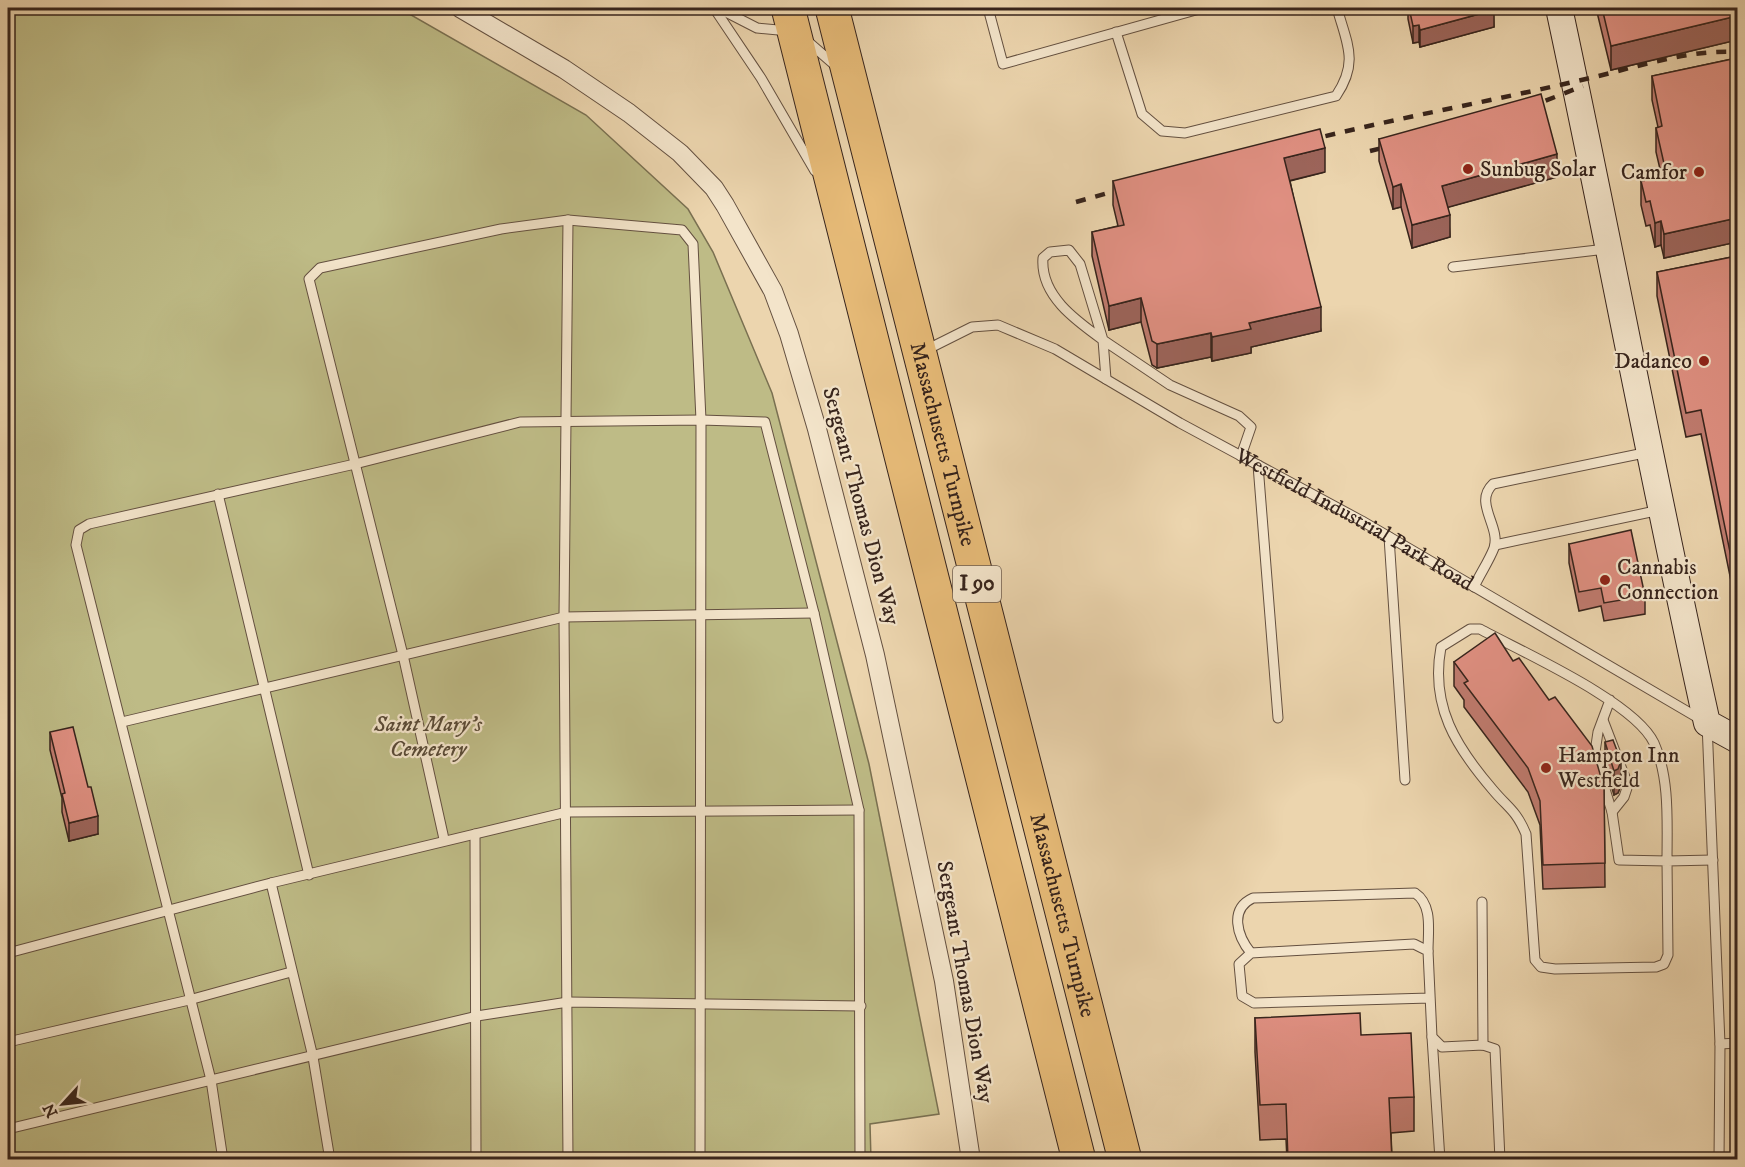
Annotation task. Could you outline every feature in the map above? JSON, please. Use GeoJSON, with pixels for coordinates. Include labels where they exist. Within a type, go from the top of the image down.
{"type":"FeatureCollection","features":[{"type":"Feature","properties":{"kind":"highway","name":"Massachusetts Turnpike"},"geometry":{"type":"LineString","coordinates":[[832,8],[1125,1160]]}},
{"type":"Feature","properties":{"kind":"highway","name":"Massachusetts Turnpike"},"geometry":{"type":"LineString","coordinates":[[791,19],[1079,1160]]}},
{"type":"Feature","properties":{"kind":"highway"},"geometry":{"type":"LineString","coordinates":[[1010,887],[1040,1064],[1062,1160]]}},
{"type":"Feature","properties":{"kind":"street","name":"Sergeant Thomas Dion Way"},"geometry":{"type":"LineString","coordinates":[[460,8],[580,80],[629,113],[680,153],[714,188],[726,205],[772,291],[789,334],[817,429],[875,655],[944,981],[970,1160]]}},
{"type":"Feature","properties":{"kind":"street"},"geometry":{"type":"LineString","coordinates":[[1559,8],[1660,510],[1707,723]]}},
{"type":"Feature","properties":{"kind":"street","name":"Westfield Industrial Park Road"},"geometry":{"type":"LineString","coordinates":[[1707,723],[1737,740]]}},
{"type":"Feature","properties":{"kind":"lane"},"geometry":{"type":"LineString","coordinates":[[715,8],[757,28],[791,19],[849,78]]}},
{"type":"Feature","properties":{"kind":"lane"},"geometry":{"type":"LineString","coordinates":[[715,8],[786,117],[844,229]]}},
{"type":"Feature","properties":{"kind":"lane"},"geometry":{"type":"LineString","coordinates":[[988,8],[1004,64],[1203,8]]}},
{"type":"Feature","properties":{"kind":"lane"},"geometry":{"type":"LineString","coordinates":[[1116,32],[1142,114],[1162,131],[1185,133],[1336,96],[1347,80],[1351,57],[1337,8]]}},
{"type":"Feature","properties":{"kind":"lane"},"geometry":{"type":"LineString","coordinates":[[568,220],[564,617],[568,1160]]}},
{"type":"Feature","properties":{"kind":"lane"},"geometry":{"type":"LineString","coordinates":[[444,839],[403,655],[309,279],[320,268],[501,229],[568,220],[682,230],[693,244],[701,420],[700,1160]]}},
{"type":"Feature","properties":{"kind":"lane"},"geometry":{"type":"LineString","coordinates":[[1453,267],[1609,249]]}},
{"type":"Feature","properties":{"kind":"lane"},"geometry":{"type":"LineString","coordinates":[[1106,379],[1103,340],[1080,264],[1069,250],[1050,252],[1043,258],[1041,274],[1061,306],[1103,340],[1170,385],[1239,416],[1251,427],[1241,456]]}},
{"type":"Feature","properties":{"kind":"lane","name":"Westfield Industrial Park Road"},"geometry":{"type":"LineString","coordinates":[[919,354],[972,327],[998,326],[1055,349],[1241,456],[1389,537],[1707,723]]}},
{"type":"Feature","properties":{"kind":"lane"},"geometry":{"type":"LineString","coordinates":[[223,1160],[211,1080],[189,1000],[170,910],[76,545],[79,530],[89,524],[355,464],[520,422],[701,420],[765,422],[814,613],[859,810],[860,1160]]}},
{"type":"Feature","properties":{"kind":"lane"},"geometry":{"type":"LineString","coordinates":[[1474,587],[1495,545],[1485,501],[1486,490],[1493,484],[1649,452]]}},
{"type":"Feature","properties":{"kind":"lane"},"geometry":{"type":"LineString","coordinates":[[1258,465],[1278,718]]}},
{"type":"Feature","properties":{"kind":"lane"},"geometry":{"type":"LineString","coordinates":[[218,494],[309,874]]}},
{"type":"Feature","properties":{"kind":"lane"},"geometry":{"type":"LineString","coordinates":[[1495,545],[1660,510]]}},
{"type":"Feature","properties":{"kind":"lane"},"geometry":{"type":"LineString","coordinates":[[1389,537],[1405,780]]}},
{"type":"Feature","properties":{"kind":"lane"},"geometry":{"type":"LineString","coordinates":[[122,722],[564,617],[814,613]]}},
{"type":"Feature","properties":{"kind":"lane"},"geometry":{"type":"LineString","coordinates":[[1470,629],[1480,629],[1610,700],[1644,726],[1654,744],[1662,770],[1667,861],[1668,955],[1664,964],[1656,967],[1541,967],[1535,960],[1526,834],[1520,818],[1508,803],[1494,792],[1453,738],[1443,712],[1438,661],[1441,647],[1470,629]]}},
{"type":"Feature","properties":{"kind":"lane"},"geometry":{"type":"LineString","coordinates":[[1610,700],[1596,741],[1597,763],[1612,812],[1618,860],[1713,861]]}},
{"type":"Feature","properties":{"kind":"lane"},"geometry":{"type":"LineString","coordinates":[[1603,720],[1628,785],[1624,797],[1612,812]]}},
{"type":"Feature","properties":{"kind":"lane"},"geometry":{"type":"LineString","coordinates":[[1707,723],[1720,1044],[1719,1160]]}},
{"type":"Feature","properties":{"kind":"lane"},"geometry":{"type":"LineString","coordinates":[[8,953],[444,839],[567,812],[859,810]]}},
{"type":"Feature","properties":{"kind":"lane"},"geometry":{"type":"LineString","coordinates":[[475,834],[476,1160]]}},
{"type":"Feature","properties":{"kind":"lane"},"geometry":{"type":"LineString","coordinates":[[271,883],[291,972],[314,1058],[330,1160]]}},
{"type":"Feature","properties":{"kind":"lane"},"geometry":{"type":"LineString","coordinates":[[1251,953],[1241,942],[1238,911],[1242,903],[1253,898],[1415,893],[1424,898],[1427,907],[1440,1160]]}},
{"type":"Feature","properties":{"kind":"lane"},"geometry":{"type":"LineString","coordinates":[[1482,902],[1483,1045]]}},
{"type":"Feature","properties":{"kind":"lane"},"geometry":{"type":"LineString","coordinates":[[1428,951],[1414,944],[1251,953],[1239,964],[1242,996],[1254,1003],[1430,998]]}},
{"type":"Feature","properties":{"kind":"lane"},"geometry":{"type":"LineString","coordinates":[[8,1042],[189,1000],[291,972]]}},
{"type":"Feature","properties":{"kind":"lane"},"geometry":{"type":"LineString","coordinates":[[8,1129],[211,1080],[314,1058],[477,1016],[568,1002],[702,1006],[861,1006]]}},
{"type":"Feature","properties":{"kind":"lane"},"geometry":{"type":"LineString","coordinates":[[1432,1037],[1442,1047],[1483,1045],[1495,1049],[1500,1160]]}},
{"type":"Feature","properties":{"kind":"lane"},"geometry":{"type":"LineString","coordinates":[[1720,1044],[1737,1043]]}},
{"type":"Feature","properties":{"kind":"green space","name":"Saint Mary's Cemetery"},"geometry":{"type":"Polygon","coordinates":[[[8,8],[399,8],[586,115],[688,209],[713,252],[772,393],[869,764],[939,1114],[870,1124],[871,1160],[8,1159],[8,8]]]}},
{"type":"Feature","properties":{"kind":"building"},"geometry":{"type":"Polygon","coordinates":[[[1409,8],[1493,8],[1494,10],[1420,30],[1419,25],[1413,26],[1409,8]]]}},
{"type":"Feature","properties":{"kind":"building"},"geometry":{"type":"Polygon","coordinates":[[[1602,8],[1737,8],[1737,16],[1611,46],[1602,8]]]}},
{"type":"Feature","properties":{"kind":"building","name":"Camfor"},"geometry":{"type":"Polygon","coordinates":[[[1737,58],[1737,218],[1664,234],[1661,221],[1655,223],[1650,201],[1646,202],[1641,181],[1647,180],[1645,172],[1665,168],[1656,128],[1662,126],[1652,76],[1737,58]]]}},
{"type":"Feature","properties":{"kind":"building"},"geometry":{"type":"Polygon","coordinates":[[[1541,94],[1557,154],[1442,186],[1450,215],[1412,225],[1401,184],[1393,187],[1379,139],[1541,94]]]}},
{"type":"Feature","properties":{"kind":"building"},"geometry":{"type":"Polygon","coordinates":[[[1320,129],[1325,148],[1284,158],[1321,307],[1249,323],[1251,329],[1212,337],[1211,333],[1157,344],[1152,341],[1141,298],[1109,306],[1092,232],[1124,225],[1113,181],[1320,129]]]}},
{"type":"Feature","properties":{"kind":"building","name":"Dadanco"},"geometry":{"type":"Polygon","coordinates":[[[1737,256],[1737,556],[1731,557],[1701,410],[1686,413],[1657,272],[1737,256]]]}},
{"type":"Feature","properties":{"kind":"building","name":"Cannabis Connection"},"geometry":{"type":"Polygon","coordinates":[[[1631,530],[1645,596],[1604,603],[1601,588],[1579,592],[1569,544],[1631,530]]]}},
{"type":"Feature","properties":{"kind":"building","name":"Hampton Inn Westfield"},"geometry":{"type":"Polygon","coordinates":[[[1495,633],[1513,661],[1519,658],[1549,700],[1555,697],[1592,746],[1604,788],[1605,863],[1543,865],[1540,801],[1528,768],[1464,683],[1468,681],[1454,662],[1495,633]]]}},
{"type":"Feature","properties":{"kind":"building"},"geometry":{"type":"Polygon","coordinates":[[[73,727],[98,816],[69,823],[62,794],[65,793],[50,732],[73,727]]]}},
{"type":"Feature","properties":{"kind":"building"},"geometry":{"type":"Polygon","coordinates":[[[1613,740],[1621,761],[1618,769],[1614,771],[1605,742],[1613,740]]]}},
{"type":"Feature","properties":{"kind":"building"},"geometry":{"type":"Polygon","coordinates":[[[1360,1013],[1361,1035],[1411,1033],[1414,1097],[1389,1098],[1392,1160],[1288,1160],[1286,1104],[1260,1105],[1255,1018],[1360,1013]]]}},
{"type":"Feature","properties":{"kind":"railway"},"geometry":{"type":"LineString","coordinates":[[1306,141],[1543,89],[1657,61],[1697,54],[1738,52]]}},
{"type":"Feature","properties":{"kind":"railway"},"geometry":{"type":"LineString","coordinates":[[1527,108],[1583,86]]}},
{"type":"Feature","properties":{"kind":"railway"},"geometry":{"type":"LineString","coordinates":[[1370,151],[1394,145]]}},
{"type":"Feature","properties":{"kind":"railway"},"geometry":{"type":"LineString","coordinates":[[1076,202],[1129,187]]}},
{"type":"Feature","properties":{"kind":"place","name":"Sunbug Solar"},"geometry":{"type":"Point","coordinates":[1468,169]}},
{"type":"Feature","properties":{"kind":"place","name":"Camfor"},"geometry":{"type":"Point","coordinates":[1699,172]}},
{"type":"Feature","properties":{"kind":"place","name":"Dadanco"},"geometry":{"type":"Point","coordinates":[1704,361]}},
{"type":"Feature","properties":{"kind":"place","name":"Cannabis Connection"},"geometry":{"type":"Point","coordinates":[1605,580]}},
{"type":"Feature","properties":{"kind":"place","name":"Hampton Inn Westfield"},"geometry":{"type":"Point","coordinates":[1546,768]}}]}
